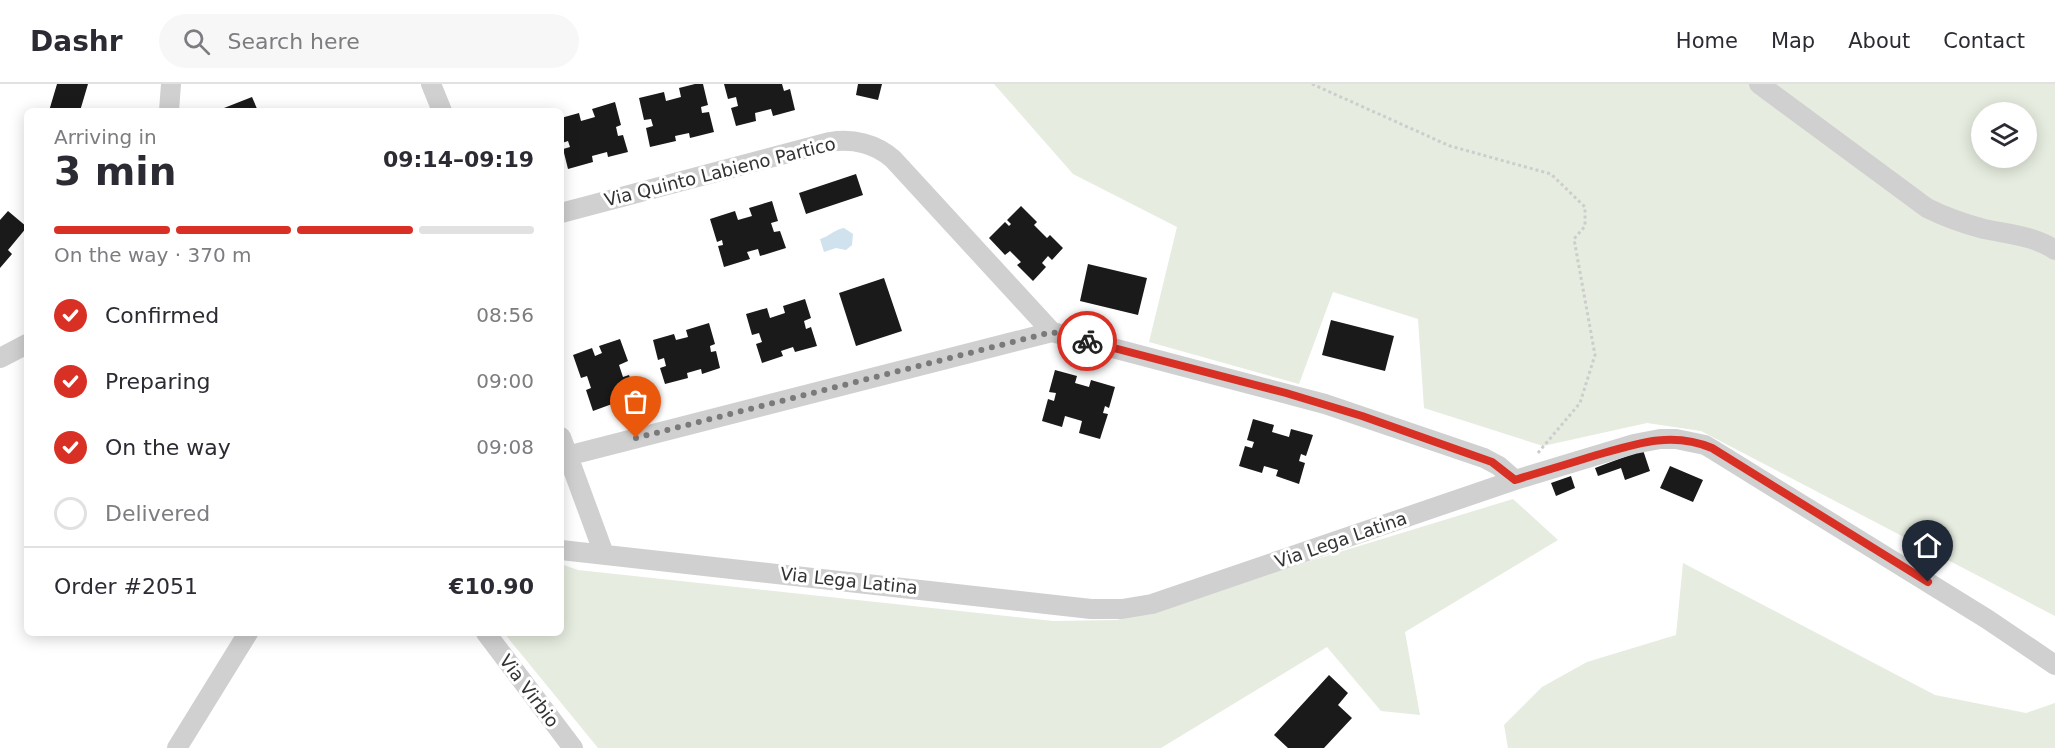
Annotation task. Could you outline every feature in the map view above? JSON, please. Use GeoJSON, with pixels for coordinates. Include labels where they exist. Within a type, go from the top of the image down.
{"type":"FeatureCollection","features":[{"type":"Feature","properties":{"kind":"street"},"geometry":{"type":"LineString","coordinates":[[169,108],[171,84]]}},
{"type":"Feature","properties":{"kind":"street"},"geometry":{"type":"LineString","coordinates":[[431,84],[441,108]]}},
{"type":"Feature","properties":{"kind":"street"},"geometry":{"type":"LineString","coordinates":[[1760,84],[1927,208],[1975,226],[2018,235],[2055,250]]}},
{"type":"Feature","properties":{"kind":"street","name":"Via Quinto Labieno Partico"},"geometry":{"type":"LineString","coordinates":[[564,212],[830,142],[865,143],[883,151],[893,159],[1052,332]]}},
{"type":"Feature","properties":{"kind":"street"},"geometry":{"type":"LineString","coordinates":[[604,554],[564,447],[1052,332],[1286,393],[1362,416],[1492,462],[1515,480]]}},
{"type":"Feature","properties":{"kind":"street"},"geometry":{"type":"LineString","coordinates":[[0,358],[24,346]]}},
{"type":"Feature","properties":{"kind":"street","name":"Via Lega Latina"},"geometry":{"type":"LineString","coordinates":[[564,550],[1092,609],[1133,608],[1175,596],[1515,480],[1643,441],[1676,439],[1705,446],[1988,619],[2055,665]]}},
{"type":"Feature","properties":{"kind":"street"},"geometry":{"type":"LineString","coordinates":[[177,748],[246,636]]}},
{"type":"Feature","properties":{"kind":"street","name":"Via Virbio"},"geometry":{"type":"LineString","coordinates":[[488,636],[573,748]]}},
{"type":"Feature","properties":{"kind":"path"},"geometry":{"type":"LineString","coordinates":[[1312,84],[1450,146],[1551,174],[1585,207],[1585,226],[1574,239],[1595,355],[1580,403],[1537,454]]}},
{"type":"Feature","properties":{"kind":"shaded area"},"geometry":{"type":"Polygon","coordinates":[[[994,84],[2055,84],[2055,616],[1701,431],[1647,423],[1543,446],[1424,408],[1418,319],[1333,292],[1299,384],[1149,342],[1177,227],[1073,174],[994,84]]]}},
{"type":"Feature","properties":{"kind":"shaded area"},"geometry":{"type":"Polygon","coordinates":[[[1513,499],[1558,540],[1405,632],[1420,715],[1381,711],[1327,647],[1161,748],[598,748],[506,636],[564,636],[564,565],[578,570],[1053,621],[1117,620],[1513,499]]]}},
{"type":"Feature","properties":{"kind":"shaded area"},"geometry":{"type":"Polygon","coordinates":[[[1683,563],[1935,695],[2026,713],[2055,703],[2055,748],[1508,748],[1504,725],[1542,687],[1587,662],[1676,635],[1683,563]]]}},
{"type":"Feature","properties":{"kind":"water"},"geometry":{"type":"Polygon","coordinates":[[[844,228],[853,234],[852,245],[846,250],[836,248],[824,252],[820,239],[844,228]]]}},
{"type":"Feature","properties":{"kind":"building"},"geometry":{"type":"Polygon","coordinates":[[[57,84],[88,84],[81,108],[50,108],[57,84]]]}},
{"type":"Feature","properties":{"kind":"building"},"geometry":{"type":"Polygon","coordinates":[[[703,84],[708,105],[701,107],[702,113],[709,112],[714,132],[690,138],[689,133],[675,136],[676,141],[650,147],[646,128],[653,126],[651,119],[644,120],[639,98],[664,92],[666,101],[681,97],[679,88],[703,84]]]}},
{"type":"Feature","properties":{"kind":"building"},"geometry":{"type":"Polygon","coordinates":[[[724,84],[782,84],[784,91],[790,89],[795,110],[773,116],[771,109],[755,113],[756,121],[736,126],[731,108],[738,106],[736,97],[728,99],[724,84]]]}},
{"type":"Feature","properties":{"kind":"building"},"geometry":{"type":"Polygon","coordinates":[[[858,84],[882,84],[878,100],[856,95],[858,84]]]}},
{"type":"Feature","properties":{"kind":"building"},"geometry":{"type":"Polygon","coordinates":[[[252,97],[257,108],[224,108],[252,97]]]}},
{"type":"Feature","properties":{"kind":"building"},"geometry":{"type":"Polygon","coordinates":[[[615,102],[621,125],[616,127],[618,136],[623,135],[628,152],[608,157],[607,152],[592,156],[593,162],[568,169],[564,149],[570,147],[568,141],[564,142],[564,117],[579,113],[581,121],[595,117],[592,109],[615,102]]]}},
{"type":"Feature","properties":{"kind":"building"},"geometry":{"type":"Polygon","coordinates":[[[856,174],[863,195],[806,214],[799,193],[856,174]]]}},
{"type":"Feature","properties":{"kind":"building"},"geometry":{"type":"Polygon","coordinates":[[[772,201],[778,221],[771,223],[774,232],[780,231],[786,248],[760,256],[758,249],[747,252],[750,259],[724,267],[718,246],[723,245],[722,240],[717,242],[710,219],[735,211],[738,220],[752,216],[749,208],[772,201]]]}},
{"type":"Feature","properties":{"kind":"building"},"geometry":{"type":"Polygon","coordinates":[[[1021,206],[1037,222],[1034,225],[1047,238],[1050,235],[1063,248],[1052,260],[1048,256],[1042,263],[1046,267],[1033,281],[1017,265],[1021,262],[1010,251],[1005,255],[989,238],[1005,222],[1009,226],[1011,224],[1007,220],[1021,206]]]}},
{"type":"Feature","properties":{"kind":"building"},"geometry":{"type":"Polygon","coordinates":[[[8,211],[24,224],[24,231],[8,250],[12,254],[0,268],[0,220],[8,211]]]}},
{"type":"Feature","properties":{"kind":"building"},"geometry":{"type":"Polygon","coordinates":[[[1088,264],[1147,278],[1138,315],[1080,301],[1088,264]]]}},
{"type":"Feature","properties":{"kind":"building"},"geometry":{"type":"Polygon","coordinates":[[[884,278],[902,331],[856,346],[839,293],[884,278]]]}},
{"type":"Feature","properties":{"kind":"building"},"geometry":{"type":"Polygon","coordinates":[[[805,299],[811,318],[804,321],[806,329],[811,327],[817,346],[795,352],[793,347],[781,351],[783,356],[762,363],[756,344],[762,342],[759,333],[752,335],[746,314],[767,308],[770,318],[785,313],[783,306],[805,299]]]}},
{"type":"Feature","properties":{"kind":"building"},"geometry":{"type":"Polygon","coordinates":[[[1331,320],[1394,336],[1385,371],[1322,355],[1331,320]]]}},
{"type":"Feature","properties":{"kind":"building"},"geometry":{"type":"Polygon","coordinates":[[[709,323],[715,344],[710,346],[711,352],[716,351],[720,368],[702,374],[701,369],[687,373],[688,378],[665,384],[660,368],[666,366],[664,358],[658,360],[653,340],[674,334],[676,340],[688,337],[686,330],[709,323]]]}},
{"type":"Feature","properties":{"kind":"building"},"geometry":{"type":"Polygon","coordinates":[[[620,339],[628,361],[619,365],[623,377],[629,375],[636,395],[621,401],[619,396],[610,400],[612,404],[593,411],[586,390],[591,388],[587,376],[581,378],[573,355],[592,348],[595,356],[602,353],[599,346],[620,339]]]}},
{"type":"Feature","properties":{"kind":"building"},"geometry":{"type":"Polygon","coordinates":[[[1055,370],[1077,376],[1075,383],[1089,387],[1091,380],[1115,387],[1109,408],[1105,406],[1103,413],[1108,414],[1100,439],[1079,433],[1082,421],[1065,416],[1062,427],[1042,421],[1048,399],[1054,401],[1056,393],[1049,392],[1055,370]]]}},
{"type":"Feature","properties":{"kind":"building"},"geometry":{"type":"Polygon","coordinates":[[[1253,419],[1274,425],[1272,432],[1289,437],[1291,429],[1313,435],[1306,456],[1301,454],[1299,461],[1305,463],[1299,484],[1276,476],[1278,470],[1264,466],[1262,473],[1239,466],[1245,446],[1252,448],[1254,442],[1247,440],[1253,419]]]}},
{"type":"Feature","properties":{"kind":"building"},"geometry":{"type":"Polygon","coordinates":[[[1643,450],[1650,471],[1625,480],[1621,468],[1598,476],[1595,468],[1643,450]]]}},
{"type":"Feature","properties":{"kind":"building"},"geometry":{"type":"Polygon","coordinates":[[[1670,466],[1703,480],[1693,502],[1660,488],[1670,466]]]}},
{"type":"Feature","properties":{"kind":"building"},"geometry":{"type":"Polygon","coordinates":[[[1571,476],[1575,488],[1556,496],[1551,483],[1571,476]]]}},
{"type":"Feature","properties":{"kind":"building"},"geometry":{"type":"Polygon","coordinates":[[[1329,675],[1348,693],[1338,705],[1352,718],[1324,748],[1288,748],[1274,735],[1329,675]]]}},
{"type":"Feature","properties":{"kind":"way so far"},"geometry":{"type":"LineString","coordinates":[[636,438],[1052,332],[1087,341]]}},
{"type":"Feature","properties":{"kind":"route"},"geometry":{"type":"LineString","coordinates":[[1087,341],[1286,393],[1362,416],[1484,458],[1505,470],[1515,480],[1643,441],[1660,439],[1690,441],[1712,448],[1928,582]]}}]}
